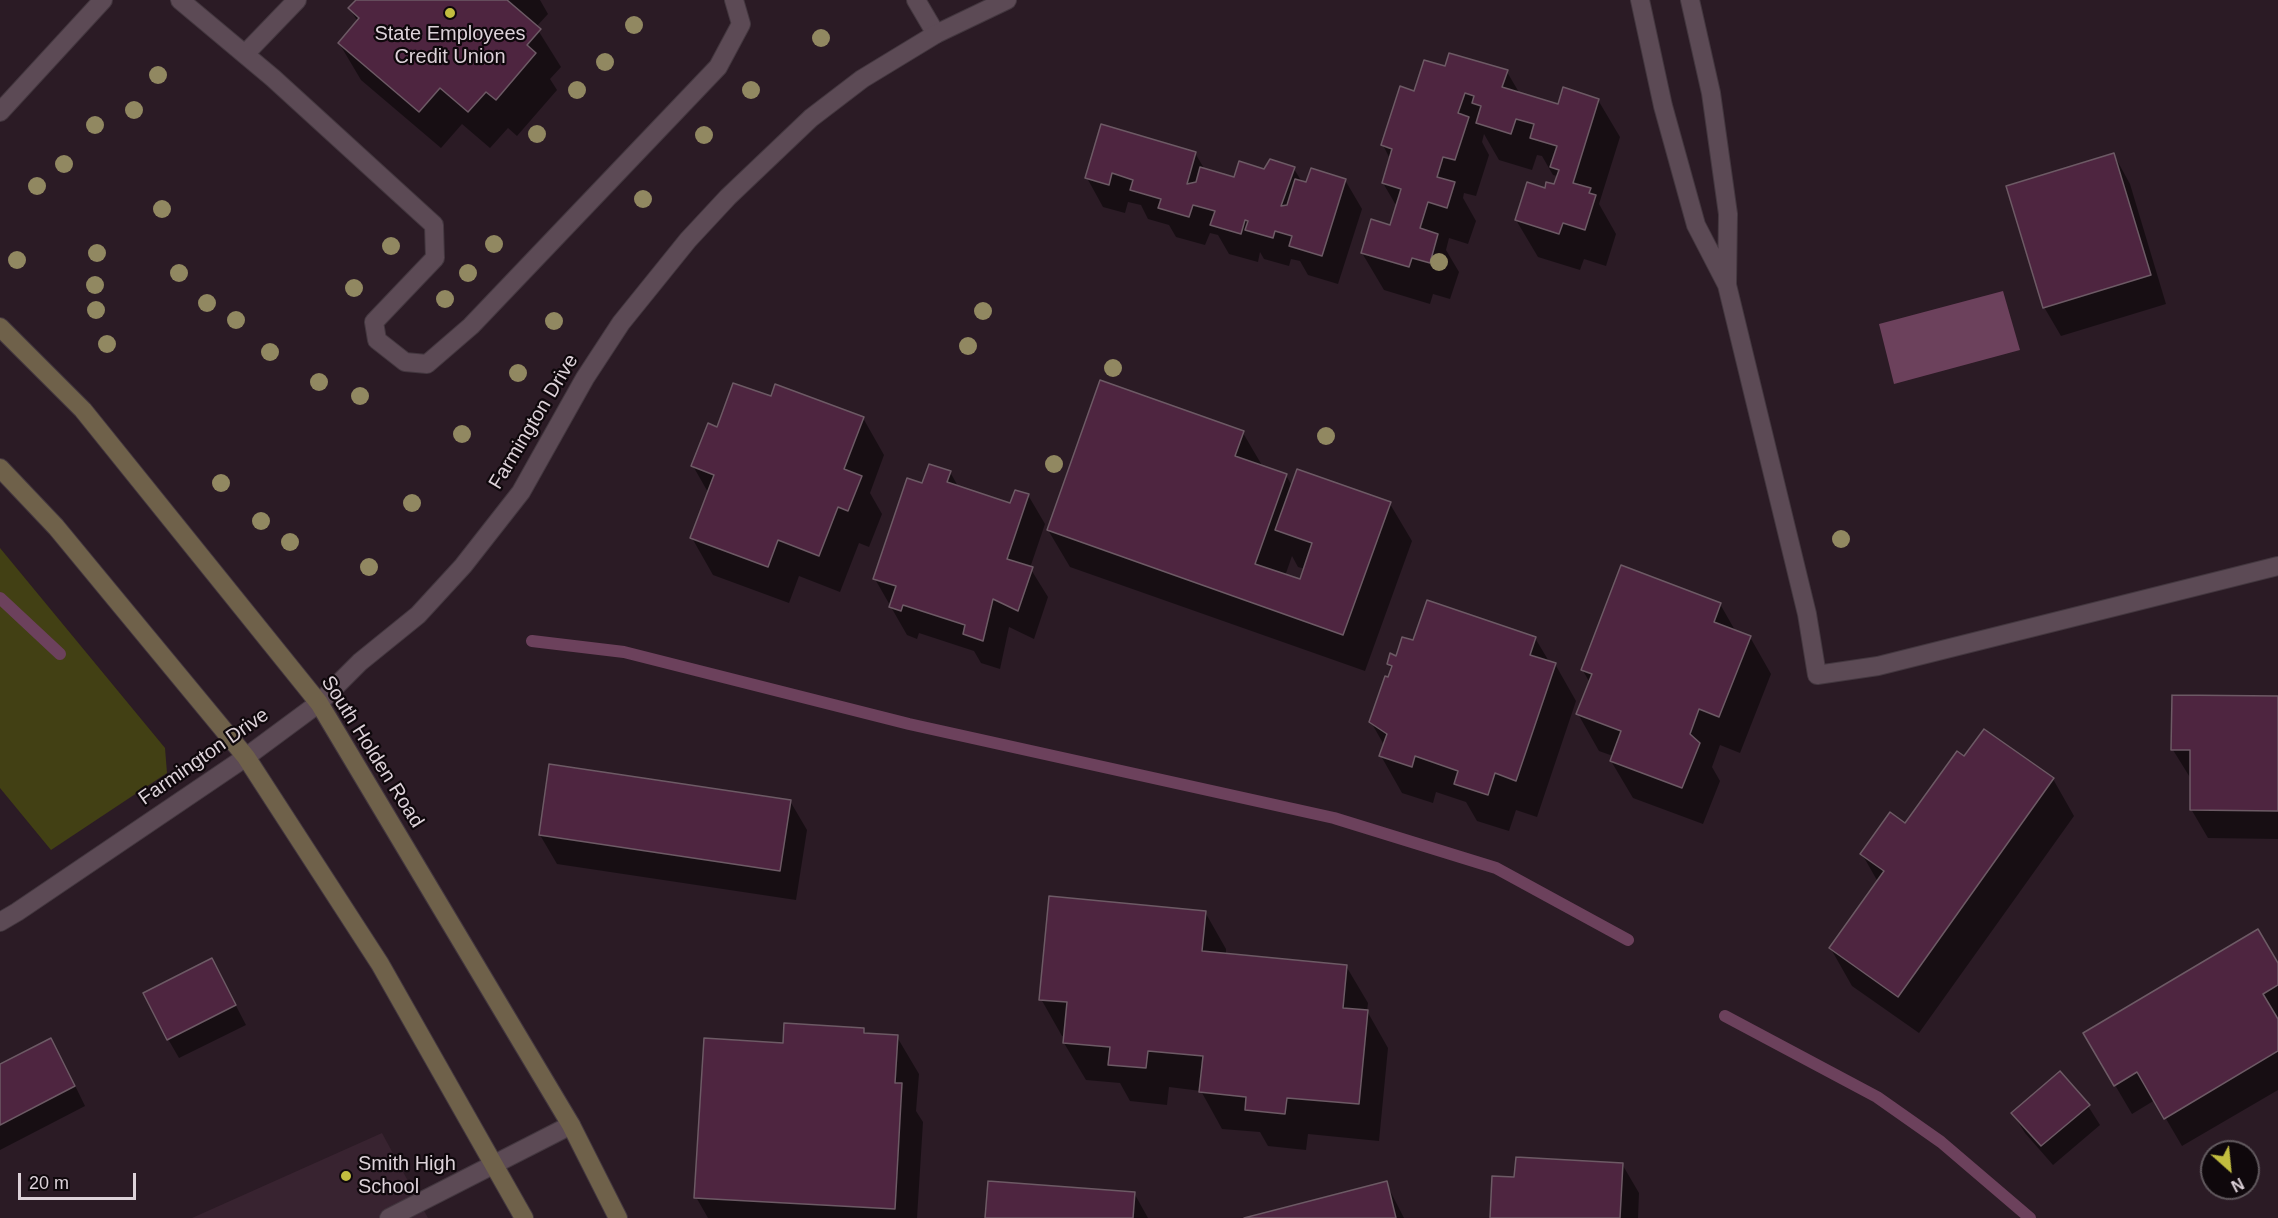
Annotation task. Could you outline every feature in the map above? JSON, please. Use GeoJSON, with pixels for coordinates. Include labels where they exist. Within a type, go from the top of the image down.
{"type":"FeatureCollection","features":[{"type":"Feature","properties":{"kind":"main road","name":"South Holden Road"},"geometry":{"type":"LineString","coordinates":[[0,327],[83,410],[319,703],[572,1125],[618,1218]]}},
{"type":"Feature","properties":{"kind":"main road"},"geometry":{"type":"LineString","coordinates":[[0,468],[56,527],[246,757],[380,963],[524,1218]]}},
{"type":"Feature","properties":{"kind":"street"},"geometry":{"type":"LineString","coordinates":[[0,112],[103,0]]}},
{"type":"Feature","properties":{"kind":"street"},"geometry":{"type":"LineString","coordinates":[[180,0],[245,54],[434,225],[435,258],[375,322],[377,340],[405,362],[428,364],[471,327],[718,67],[741,24],[734,0]]}},
{"type":"Feature","properties":{"kind":"street"},"geometry":{"type":"LineString","coordinates":[[245,54],[297,0]]}},
{"type":"Feature","properties":{"kind":"street"},"geometry":{"type":"LineString","coordinates":[[916,0],[936,34]]}},
{"type":"Feature","properties":{"kind":"street","name":"Farmington Drive"},"geometry":{"type":"LineString","coordinates":[[0,922],[246,757],[319,703],[360,662],[418,615],[463,566],[521,492],[585,378],[621,323],[688,240],[720,205],[812,118],[862,79],[936,34],[1007,0]]}},
{"type":"Feature","properties":{"kind":"street"},"geometry":{"type":"LineString","coordinates":[[1640,0],[1663,106],[1696,225],[1727,285],[1807,615],[1817,675],[1878,666],[2278,566]]}},
{"type":"Feature","properties":{"kind":"street"},"geometry":{"type":"LineString","coordinates":[[1690,0],[1711,93],[1728,214],[1727,285]]}},
{"type":"Feature","properties":{"kind":"street"},"geometry":{"type":"LineString","coordinates":[[389,1218],[572,1125]]}},
{"type":"Feature","properties":{"kind":"shaded area"},"geometry":{"type":"Polygon","coordinates":[[[2003,291],[2020,350],[1894,384],[1879,324],[2003,291]]]}},
{"type":"Feature","properties":{"kind":"shaded area"},"geometry":{"type":"Polygon","coordinates":[[[0,548],[165,748],[167,773],[51,850],[0,788],[0,548]]]}},
{"type":"Feature","properties":{"kind":"shaded area","name":"Smith High School"},"geometry":{"type":"Polygon","coordinates":[[[382,1133],[428,1218],[192,1218],[382,1133]]]}},
{"type":"Feature","properties":{"kind":"building"},"geometry":{"type":"Polygon","coordinates":[[[356,0],[507,0],[541,29],[527,45],[536,53],[496,100],[486,92],[468,112],[440,88],[419,112],[338,43],[359,18],[348,8],[356,0]]]}},
{"type":"Feature","properties":{"kind":"building"},"geometry":{"type":"Polygon","coordinates":[[[1449,53],[1508,70],[1502,87],[1558,104],[1563,87],[1599,99],[1573,183],[1591,188],[1589,193],[1596,195],[1585,230],[1563,223],[1559,234],[1515,220],[1527,182],[1545,188],[1546,182],[1554,184],[1559,170],[1550,167],[1557,146],[1530,138],[1534,124],[1516,119],[1511,134],[1476,123],[1481,106],[1472,103],[1474,96],[1465,93],[1458,113],[1469,117],[1455,160],[1443,157],[1437,177],[1455,182],[1447,208],[1428,202],[1420,228],[1438,234],[1430,263],[1412,258],[1409,267],[1361,253],[1371,219],[1390,225],[1401,189],[1382,183],[1392,149],[1381,145],[1400,86],[1414,91],[1424,60],[1445,66],[1449,53]]]}},
{"type":"Feature","properties":{"kind":"building"},"geometry":{"type":"Polygon","coordinates":[[[1101,124],[1196,152],[1187,184],[1196,182],[1200,167],[1234,177],[1239,161],[1264,169],[1270,159],[1295,167],[1281,206],[1287,205],[1295,179],[1306,182],[1311,168],[1346,179],[1322,256],[1289,246],[1292,236],[1275,231],[1273,238],[1245,230],[1248,221],[1245,220],[1241,234],[1210,225],[1215,211],[1193,205],[1189,217],[1158,208],[1161,199],[1130,190],[1133,180],[1112,173],[1109,185],[1085,178],[1101,124]]]}},
{"type":"Feature","properties":{"kind":"building"},"geometry":{"type":"Polygon","coordinates":[[[2114,153],[2151,275],[2043,308],[2006,186],[2114,153]]]}},
{"type":"Feature","properties":{"kind":"building"},"geometry":{"type":"Polygon","coordinates":[[[1100,380],[1244,431],[1235,456],[1287,474],[1255,564],[1300,579],[1312,543],[1275,530],[1297,469],[1391,502],[1343,635],[1047,530],[1100,380]]]}},
{"type":"Feature","properties":{"kind":"building"},"geometry":{"type":"Polygon","coordinates":[[[733,383],[771,396],[775,384],[864,417],[844,469],[862,476],[848,511],[838,507],[819,556],[778,540],[768,567],[690,538],[714,475],[691,466],[708,423],[717,427],[733,383]]]}},
{"type":"Feature","properties":{"kind":"building"},"geometry":{"type":"Polygon","coordinates":[[[929,464],[951,471],[947,482],[1010,503],[1015,490],[1029,494],[1007,559],[1033,567],[1018,611],[993,599],[983,641],[963,634],[965,625],[903,605],[901,611],[889,607],[896,586],[873,579],[907,478],[922,483],[929,464]]]}},
{"type":"Feature","properties":{"kind":"building"},"geometry":{"type":"Polygon","coordinates":[[[1621,565],[1721,603],[1714,622],[1751,636],[1719,717],[1699,709],[1690,734],[1700,743],[1682,788],[1610,761],[1621,731],[1576,714],[1592,674],[1581,670],[1621,565]]]}},
{"type":"Feature","properties":{"kind":"building"},"geometry":{"type":"Polygon","coordinates":[[[1427,600],[1536,637],[1530,655],[1556,663],[1516,781],[1495,773],[1488,795],[1454,784],[1458,771],[1415,756],[1412,767],[1379,756],[1387,734],[1369,722],[1385,676],[1388,677],[1392,666],[1387,664],[1390,653],[1396,656],[1402,637],[1413,640],[1427,600]]]}},
{"type":"Feature","properties":{"kind":"building"},"geometry":{"type":"Polygon","coordinates":[[[2172,695],[2278,696],[2278,811],[2190,810],[2190,750],[2171,750],[2172,695]]]}},
{"type":"Feature","properties":{"kind":"building"},"geometry":{"type":"Polygon","coordinates":[[[1984,729],[2054,778],[1898,997],[1829,948],[1884,871],[1860,854],[1890,812],[1905,823],[1957,751],[1964,756],[1984,729]]]}},
{"type":"Feature","properties":{"kind":"building"},"geometry":{"type":"Polygon","coordinates":[[[549,764],[791,800],[780,871],[539,835],[549,764]]]}},
{"type":"Feature","properties":{"kind":"building"},"geometry":{"type":"Polygon","coordinates":[[[1049,896],[1206,911],[1202,951],[1347,965],[1343,1008],[1368,1010],[1359,1104],[1287,1098],[1285,1114],[1245,1110],[1246,1097],[1199,1092],[1203,1056],[1148,1051],[1146,1068],[1108,1065],[1110,1047],[1063,1043],[1067,1002],[1039,1000],[1049,896]]]}},
{"type":"Feature","properties":{"kind":"building"},"geometry":{"type":"Polygon","coordinates":[[[2258,929],[2278,963],[2278,985],[2263,994],[2278,1019],[2278,1051],[2164,1119],[2137,1072],[2114,1086],[2083,1033],[2258,929]]]}},
{"type":"Feature","properties":{"kind":"building"},"geometry":{"type":"Polygon","coordinates":[[[212,958],[236,1005],[167,1040],[143,993],[212,958]]]}},
{"type":"Feature","properties":{"kind":"building"},"geometry":{"type":"Polygon","coordinates":[[[784,1023],[864,1028],[864,1033],[898,1035],[895,1083],[902,1083],[895,1209],[694,1198],[704,1038],[783,1043],[784,1023]]]}},
{"type":"Feature","properties":{"kind":"building"},"geometry":{"type":"Polygon","coordinates":[[[51,1038],[75,1086],[0,1125],[0,1064],[51,1038]]]}},
{"type":"Feature","properties":{"kind":"building"},"geometry":{"type":"Polygon","coordinates":[[[2060,1071],[2090,1105],[2041,1146],[2011,1113],[2060,1071]]]}},
{"type":"Feature","properties":{"kind":"building"},"geometry":{"type":"Polygon","coordinates":[[[1516,1157],[1623,1163],[1620,1218],[1490,1218],[1492,1176],[1514,1177],[1516,1157]]]}},
{"type":"Feature","properties":{"kind":"building"},"geometry":{"type":"Polygon","coordinates":[[[988,1181],[1135,1192],[1133,1218],[985,1218],[988,1181]]]}},
{"type":"Feature","properties":{"kind":"building"},"geometry":{"type":"Polygon","coordinates":[[[1387,1181],[1396,1218],[1244,1218],[1387,1181]]]}},
{"type":"Feature","properties":{"kind":"waterway"},"geometry":{"type":"LineString","coordinates":[[0,598],[60,654]]}},
{"type":"Feature","properties":{"kind":"waterway"},"geometry":{"type":"LineString","coordinates":[[532,641],[624,652],[909,724],[1334,818],[1496,868],[1628,940]]}},
{"type":"Feature","properties":{"kind":"waterway"},"geometry":{"type":"LineString","coordinates":[[1725,1016],[1877,1097],[1941,1142],[2030,1218]]}},
{"type":"Feature","properties":{"kind":"place","name":"State Employees Credit Union"},"geometry":{"type":"Point","coordinates":[450,13]}},
{"type":"Feature","properties":{"kind":"place","name":"Smith High School"},"geometry":{"type":"Point","coordinates":[346,1176]}}]}
